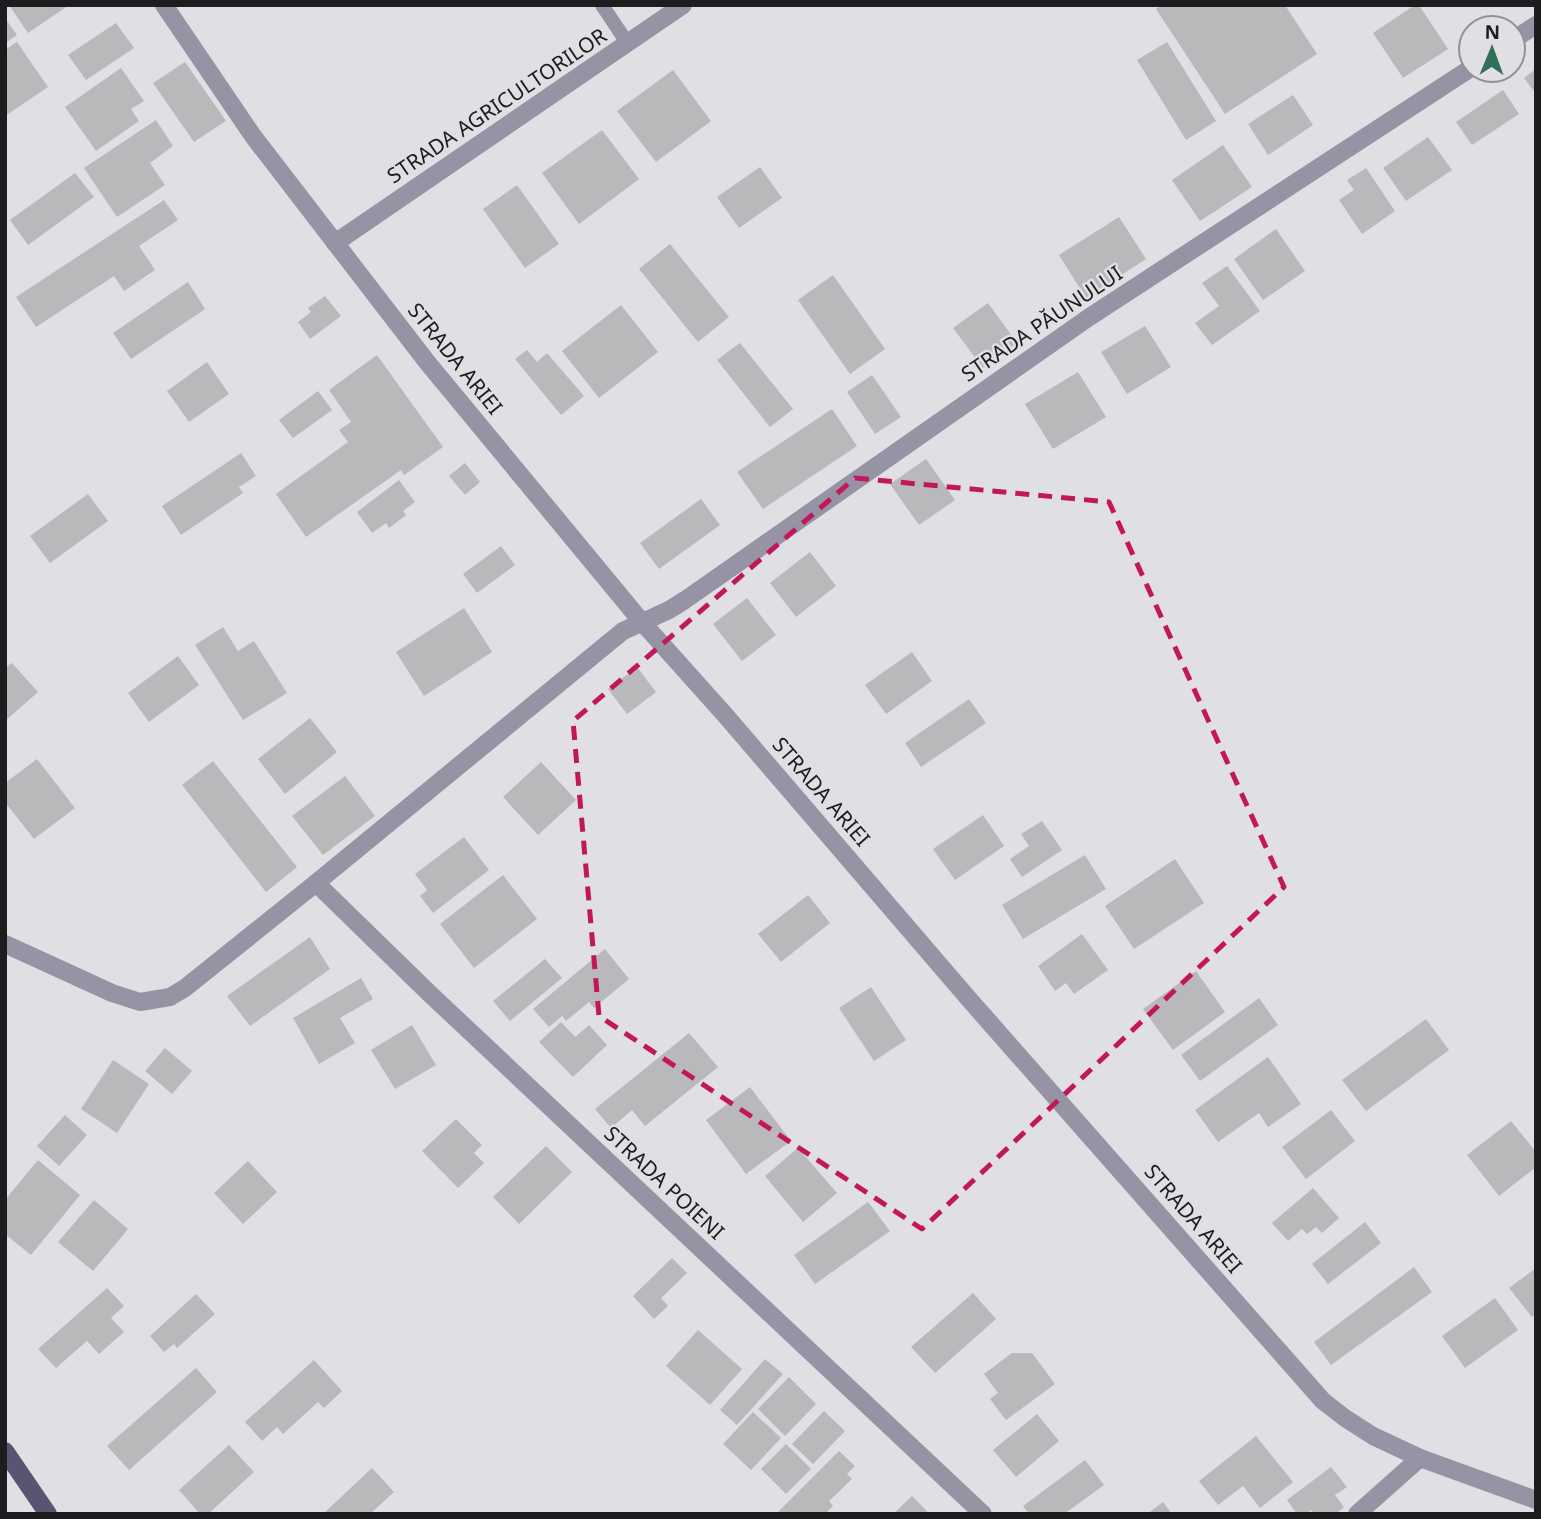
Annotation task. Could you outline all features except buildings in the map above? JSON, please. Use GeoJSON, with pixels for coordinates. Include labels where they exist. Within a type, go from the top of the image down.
{"type":"FeatureCollection","features":[{"type":"Feature","properties":{"kind":"main road"},"geometry":{"type":"LineString","coordinates":[[5,1451],[48,1514]]}},
{"type":"Feature","properties":{"kind":"street","name":"STRADA ARIEI"},"geometry":{"type":"LineString","coordinates":[[164,5],[253,136],[427,362],[641,621],[1323,1401],[1373,1436],[1420,1458],[1536,1500]]}},
{"type":"Feature","properties":{"kind":"street","name":"STRADA AGRICULTORILOR"},"geometry":{"type":"LineString","coordinates":[[335,243],[683,5]]}},
{"type":"Feature","properties":{"kind":"street","name":"STRADA PĂUNULUI"},"geometry":{"type":"LineString","coordinates":[[641,621],[669,610],[685,600],[1088,318],[1457,77]]}},
{"type":"Feature","properties":{"kind":"street"},"geometry":{"type":"LineString","coordinates":[[5,944],[112,993],[140,1002],[170,997],[186,988],[316,883],[610,641],[641,621]]}},
{"type":"Feature","properties":{"kind":"street","name":"STRADA POIENI"},"geometry":{"type":"LineString","coordinates":[[316,883],[440,1004],[984,1514]]}},
{"type":"Feature","properties":{"kind":"street"},"geometry":{"type":"LineString","coordinates":[[1357,1514],[1420,1458]]}},
{"type":"Feature","properties":{"kind":"lane"},"geometry":{"type":"LineString","coordinates":[[602,5],[628,44]]}},
{"type":"Feature","properties":{"kind":"highlighted area"},"geometry":{"type":"Polygon","coordinates":[[[855,478],[1109,502],[1284,887],[922,1229],[599,1016],[573,721],[855,478]]]}}]}
